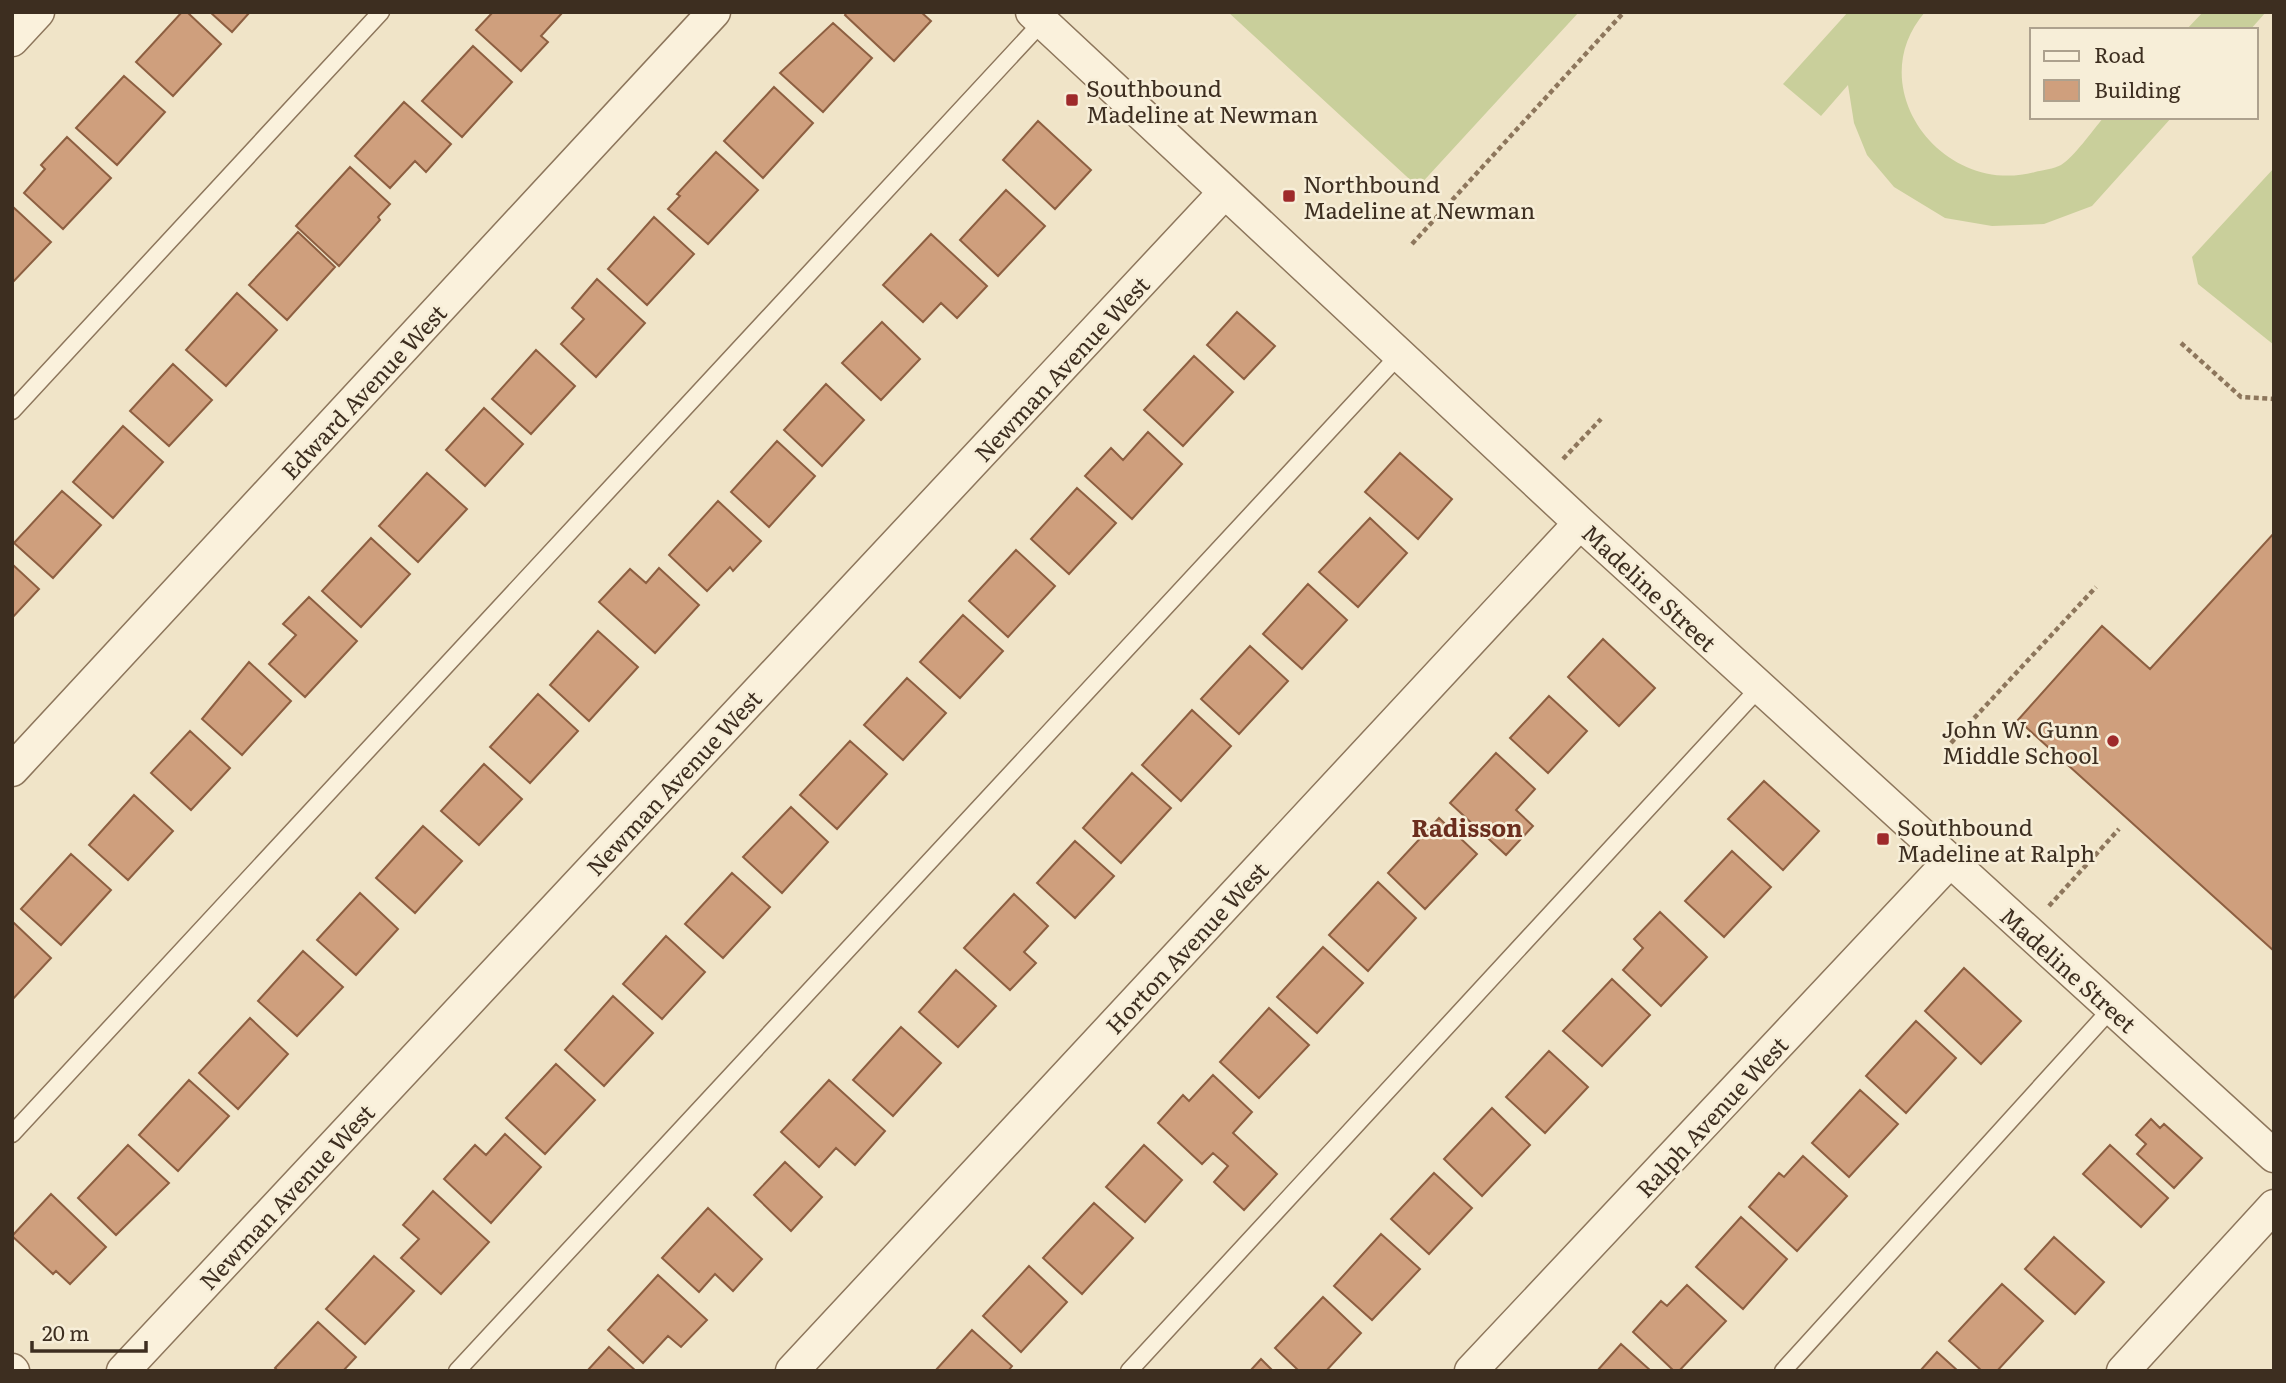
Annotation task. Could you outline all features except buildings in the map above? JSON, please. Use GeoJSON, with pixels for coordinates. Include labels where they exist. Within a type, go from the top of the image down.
{"type":"FeatureCollection","features":[{"type":"Feature","properties":{"kind":"street"},"geometry":{"type":"LineString","coordinates":[[12,40],[38,12]]}},
{"type":"Feature","properties":{"kind":"street","name":"Edward Avenue West"},"geometry":{"type":"LineString","coordinates":[[12,770],[714,12]]}},
{"type":"Feature","properties":{"kind":"street","name":"Madeline Street"},"geometry":{"type":"LineString","coordinates":[[1042,15],[1224,192],[1580,523],[2274,1156]]}},
{"type":"Feature","properties":{"kind":"street","name":"Newman Avenue West"},"geometry":{"type":"LineString","coordinates":[[122,1371],[1224,192]]}},
{"type":"Feature","properties":{"kind":"street","name":"Horton Avenue West"},"geometry":{"type":"LineString","coordinates":[[792,1371],[1580,523]]}},
{"type":"Feature","properties":{"kind":"street","name":"Ralph Avenue West"},"geometry":{"type":"LineString","coordinates":[[1471,1371],[1951,860]]}},
{"type":"Feature","properties":{"kind":"street"},"geometry":{"type":"LineString","coordinates":[[2123,1371],[2274,1206]]}},
{"type":"Feature","properties":{"kind":"lane"},"geometry":{"type":"LineString","coordinates":[[12,411],[381,12]]}},
{"type":"Feature","properties":{"kind":"lane"},"geometry":{"type":"LineString","coordinates":[[12,1134],[1042,15]]}},
{"type":"Feature","properties":{"kind":"lane"},"geometry":{"type":"LineString","coordinates":[[457,1371],[1400,355]]}},
{"type":"Feature","properties":{"kind":"lane"},"geometry":{"type":"LineString","coordinates":[[1129,1371],[1759,688]]}},
{"type":"Feature","properties":{"kind":"lane"},"geometry":{"type":"LineString","coordinates":[[1783,1371],[2112,1008]]}},
{"type":"Feature","properties":{"kind":"path"},"geometry":{"type":"LineString","coordinates":[[1412,244],[1624,12]]}},
{"type":"Feature","properties":{"kind":"path"},"geometry":{"type":"LineString","coordinates":[[2181,343],[2241,397],[2274,399]]}},
{"type":"Feature","properties":{"kind":"path"},"geometry":{"type":"LineString","coordinates":[[1557,464],[1601,419]]}},
{"type":"Feature","properties":{"kind":"path"},"geometry":{"type":"LineString","coordinates":[[1951,743],[2096,587]]}},
{"type":"Feature","properties":{"kind":"path"},"geometry":{"type":"LineString","coordinates":[[2027,930],[2119,829]]}},
{"type":"Feature","properties":{"kind":"green space"},"geometry":{"type":"Polygon","coordinates":[[[1228,12],[1579,12],[1418,187],[1228,12]]]}},
{"type":"Feature","properties":{"kind":"green space"},"geometry":{"type":"Polygon","coordinates":[[[1848,12],[1925,12],[1907,41],[1902,72],[1907,102],[1921,130],[1942,152],[1969,168],[2001,175],[2052,168],[2072,156],[2102,119],[2170,119],[2092,206],[2044,224],[1992,226],[1945,218],[1894,187],[1867,155],[1854,123],[1848,85],[1821,116],[1783,84],[1848,12]]]}},
{"type":"Feature","properties":{"kind":"green space"},"geometry":{"type":"Polygon","coordinates":[[[2203,12],[2266,12],[2252,28],[2188,28],[2203,12]]]}},
{"type":"Feature","properties":{"kind":"green space"},"geometry":{"type":"Polygon","coordinates":[[[2274,168],[2274,345],[2198,284],[2192,257],[2274,168]]]}},
{"type":"Feature","properties":{"kind":"place","name":"Southbound Madeline at Newman"},"geometry":{"type":"Point","coordinates":[1072,100]}},
{"type":"Feature","properties":{"kind":"place","name":"Northbound Madeline at Newman"},"geometry":{"type":"Point","coordinates":[1289,196]}},
{"type":"Feature","properties":{"kind":"place","name":"John W. Gunn Middle School"},"geometry":{"type":"Point","coordinates":[2113,741]}},
{"type":"Feature","properties":{"kind":"place","name":"Southbound Madeline at Ralph"},"geometry":{"type":"Point","coordinates":[1883,839]}},
{"type":"Feature","properties":{"kind":"district","name":"Radisson"},"geometry":{"type":"Point","coordinates":[1467,826]}}]}
